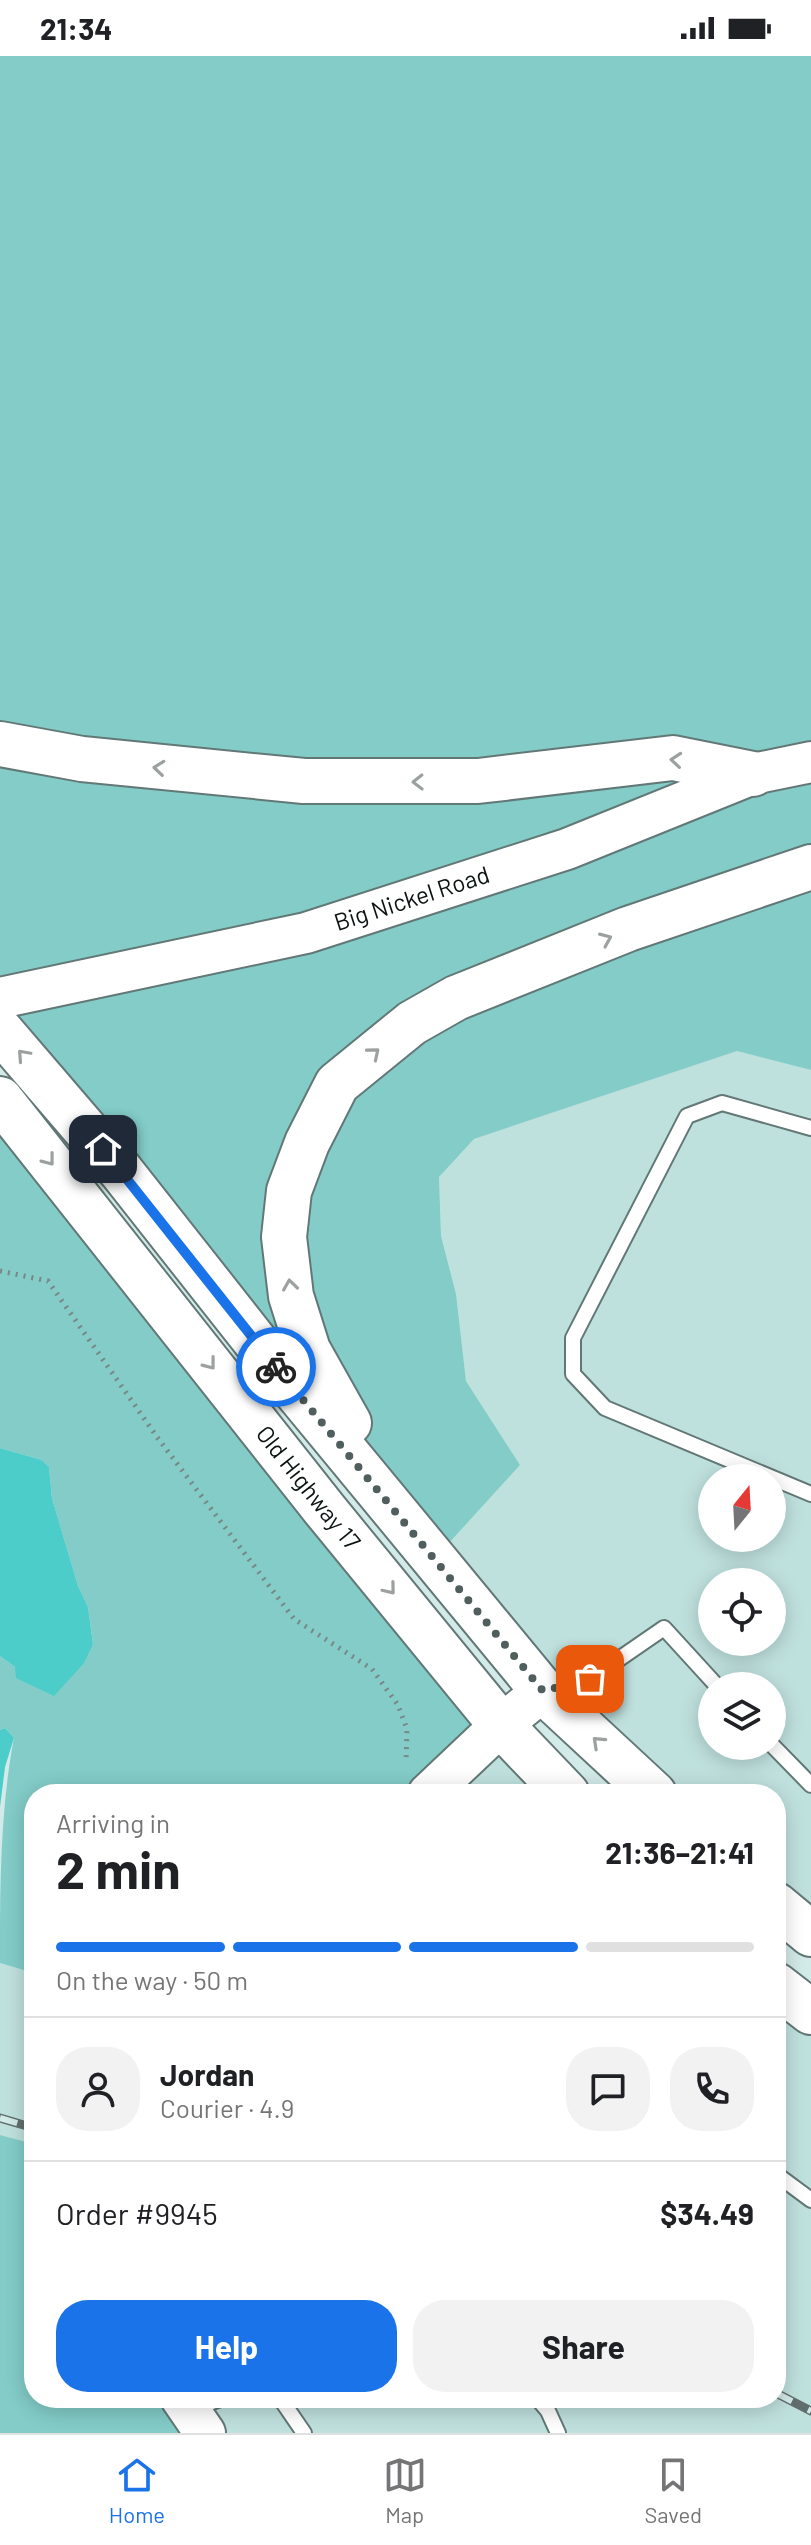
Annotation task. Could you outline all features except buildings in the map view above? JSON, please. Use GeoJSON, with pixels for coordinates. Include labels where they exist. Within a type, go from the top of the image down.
{"type":"FeatureCollection","features":[{"type":"Feature","properties":{"kind":"main road"},"geometry":{"type":"LineString","coordinates":[[0,744],[82,759],[304,781],[478,781],[673,758],[753,774]]}},
{"type":"Feature","properties":{"kind":"main road","name":"Big Nickel Road"},"geometry":{"type":"LineString","coordinates":[[0,998],[306,933],[567,849],[753,774],[811,762]]}},
{"type":"Feature","properties":{"kind":"main road"},"geometry":{"type":"LineString","coordinates":[[374,1484],[361,1443],[308,1350],[291,1296],[284,1237],[289,1191],[302,1155],[337,1084],[412,1023],[456,998],[628,929],[811,867]]}},
{"type":"Feature","properties":{"kind":"main road"},"geometry":{"type":"LineString","coordinates":[[0,1030],[121,1171],[270,1360],[543,1691],[643,1784]]}},
{"type":"Feature","properties":{"kind":"main road","name":"Old Highway 17"},"geometry":{"type":"LineString","coordinates":[[0,1099],[315,1498],[501,1725],[557,1784]]}},
{"type":"Feature","properties":{"kind":"main road"},"geometry":{"type":"LineString","coordinates":[[439,1784],[501,1725],[543,1691]]}},
{"type":"Feature","properties":{"kind":"main road"},"geometry":{"type":"LineString","coordinates":[[786,1913],[811,1934]]}},
{"type":"Feature","properties":{"kind":"main road"},"geometry":{"type":"LineString","coordinates":[[786,1993],[811,2012]]}},
{"type":"Feature","properties":{"kind":"lane"},"geometry":{"type":"LineString","coordinates":[[811,1128],[722,1103],[687,1116],[573,1338],[573,1374],[605,1408],[811,1494]]}},
{"type":"Feature","properties":{"kind":"lane"},"geometry":{"type":"LineString","coordinates":[[543,1691],[590,1679],[664,1628],[704,1672]]}},
{"type":"Feature","properties":{"kind":"lane"},"geometry":{"type":"LineString","coordinates":[[786,1759],[811,1785]]}},
{"type":"Feature","properties":{"kind":"lane"},"geometry":{"type":"LineString","coordinates":[[786,2181],[811,2200]]}},
{"type":"Feature","properties":{"kind":"lane"},"geometry":{"type":"LineString","coordinates":[[287,2408],[304,2433]]}},
{"type":"Feature","properties":{"kind":"lane"},"geometry":{"type":"LineString","coordinates":[[545,2408],[558,2433]]}},
{"type":"Feature","properties":{"kind":"path"},"geometry":{"type":"LineString","coordinates":[[0,1271],[48,1281],[157,1437],[294,1619],[372,1669],[398,1705],[407,1729]]}},
{"type":"Feature","properties":{"kind":"shaded area"},"geometry":{"type":"Polygon","coordinates":[[[0,56],[811,56],[811,1070],[737,1051],[474,1139],[439,1177],[441,1236],[456,1294],[466,1381],[520,1465],[438,1555],[0,1025],[0,56]]]}},
{"type":"Feature","properties":{"kind":"shaded area"},"geometry":{"type":"Polygon","coordinates":[[[737,1051],[811,1070],[811,1930],[786,1909],[786,1784],[648,1784],[438,1555],[520,1465],[466,1381],[456,1294],[441,1236],[439,1177],[474,1139],[737,1051]]]}},
{"type":"Feature","properties":{"kind":"shaded area"},"geometry":{"type":"Polygon","coordinates":[[[0,1104],[501,1728],[442,1784],[24,1784],[24,1970],[0,1963],[3,1821],[14,1738],[5,1728],[0,1730],[0,1656],[15,1667],[93,1644],[88,1607],[78,1586],[52,1498],[49,1467],[42,1460],[0,1448],[0,1104]]]}},
{"type":"Feature","properties":{"kind":"shaded area"},"geometry":{"type":"Polygon","coordinates":[[[0,1448],[42,1460],[49,1467],[52,1498],[78,1586],[88,1607],[93,1644],[84,1663],[54,1696],[16,1678],[15,1667],[0,1656],[0,1448]]]}},
{"type":"Feature","properties":{"kind":"shaded area"},"geometry":{"type":"Polygon","coordinates":[[[5,1728],[14,1738],[5,1767],[0,1807],[0,1730],[5,1728]]]}},
{"type":"Feature","properties":{"kind":"shaded area"},"geometry":{"type":"Polygon","coordinates":[[[501,1728],[554,1784],[442,1784],[501,1728]]]}},
{"type":"Feature","properties":{"kind":"shaded area"},"geometry":{"type":"Polygon","coordinates":[[[0,1963],[24,1970],[24,2141],[0,2135],[0,1963]]]}},
{"type":"Feature","properties":{"kind":"shaded area"},"geometry":{"type":"Polygon","coordinates":[[[786,1997],[811,2016],[811,2433],[208,2433],[191,2408],[786,2408],[786,1997]]]}},
{"type":"Feature","properties":{"kind":"shaded area"},"geometry":{"type":"Polygon","coordinates":[[[0,2135],[24,2141],[24,2408],[191,2408],[208,2433],[0,2433],[0,2135]]]}},
{"type":"Feature","properties":{"kind":"railway"},"geometry":{"type":"LineString","coordinates":[[0,2118],[24,2125]]}},
{"type":"Feature","properties":{"kind":"railway"},"geometry":{"type":"LineString","coordinates":[[786,2398],[811,2411]]}},
{"type":"Feature","properties":{"kind":"way so far"},"geometry":{"type":"LineString","coordinates":[[276,1367],[397,1510],[543,1691],[590,1679]]}},
{"type":"Feature","properties":{"kind":"route"},"geometry":{"type":"LineString","coordinates":[[103,1149],[276,1367]]}}]}
